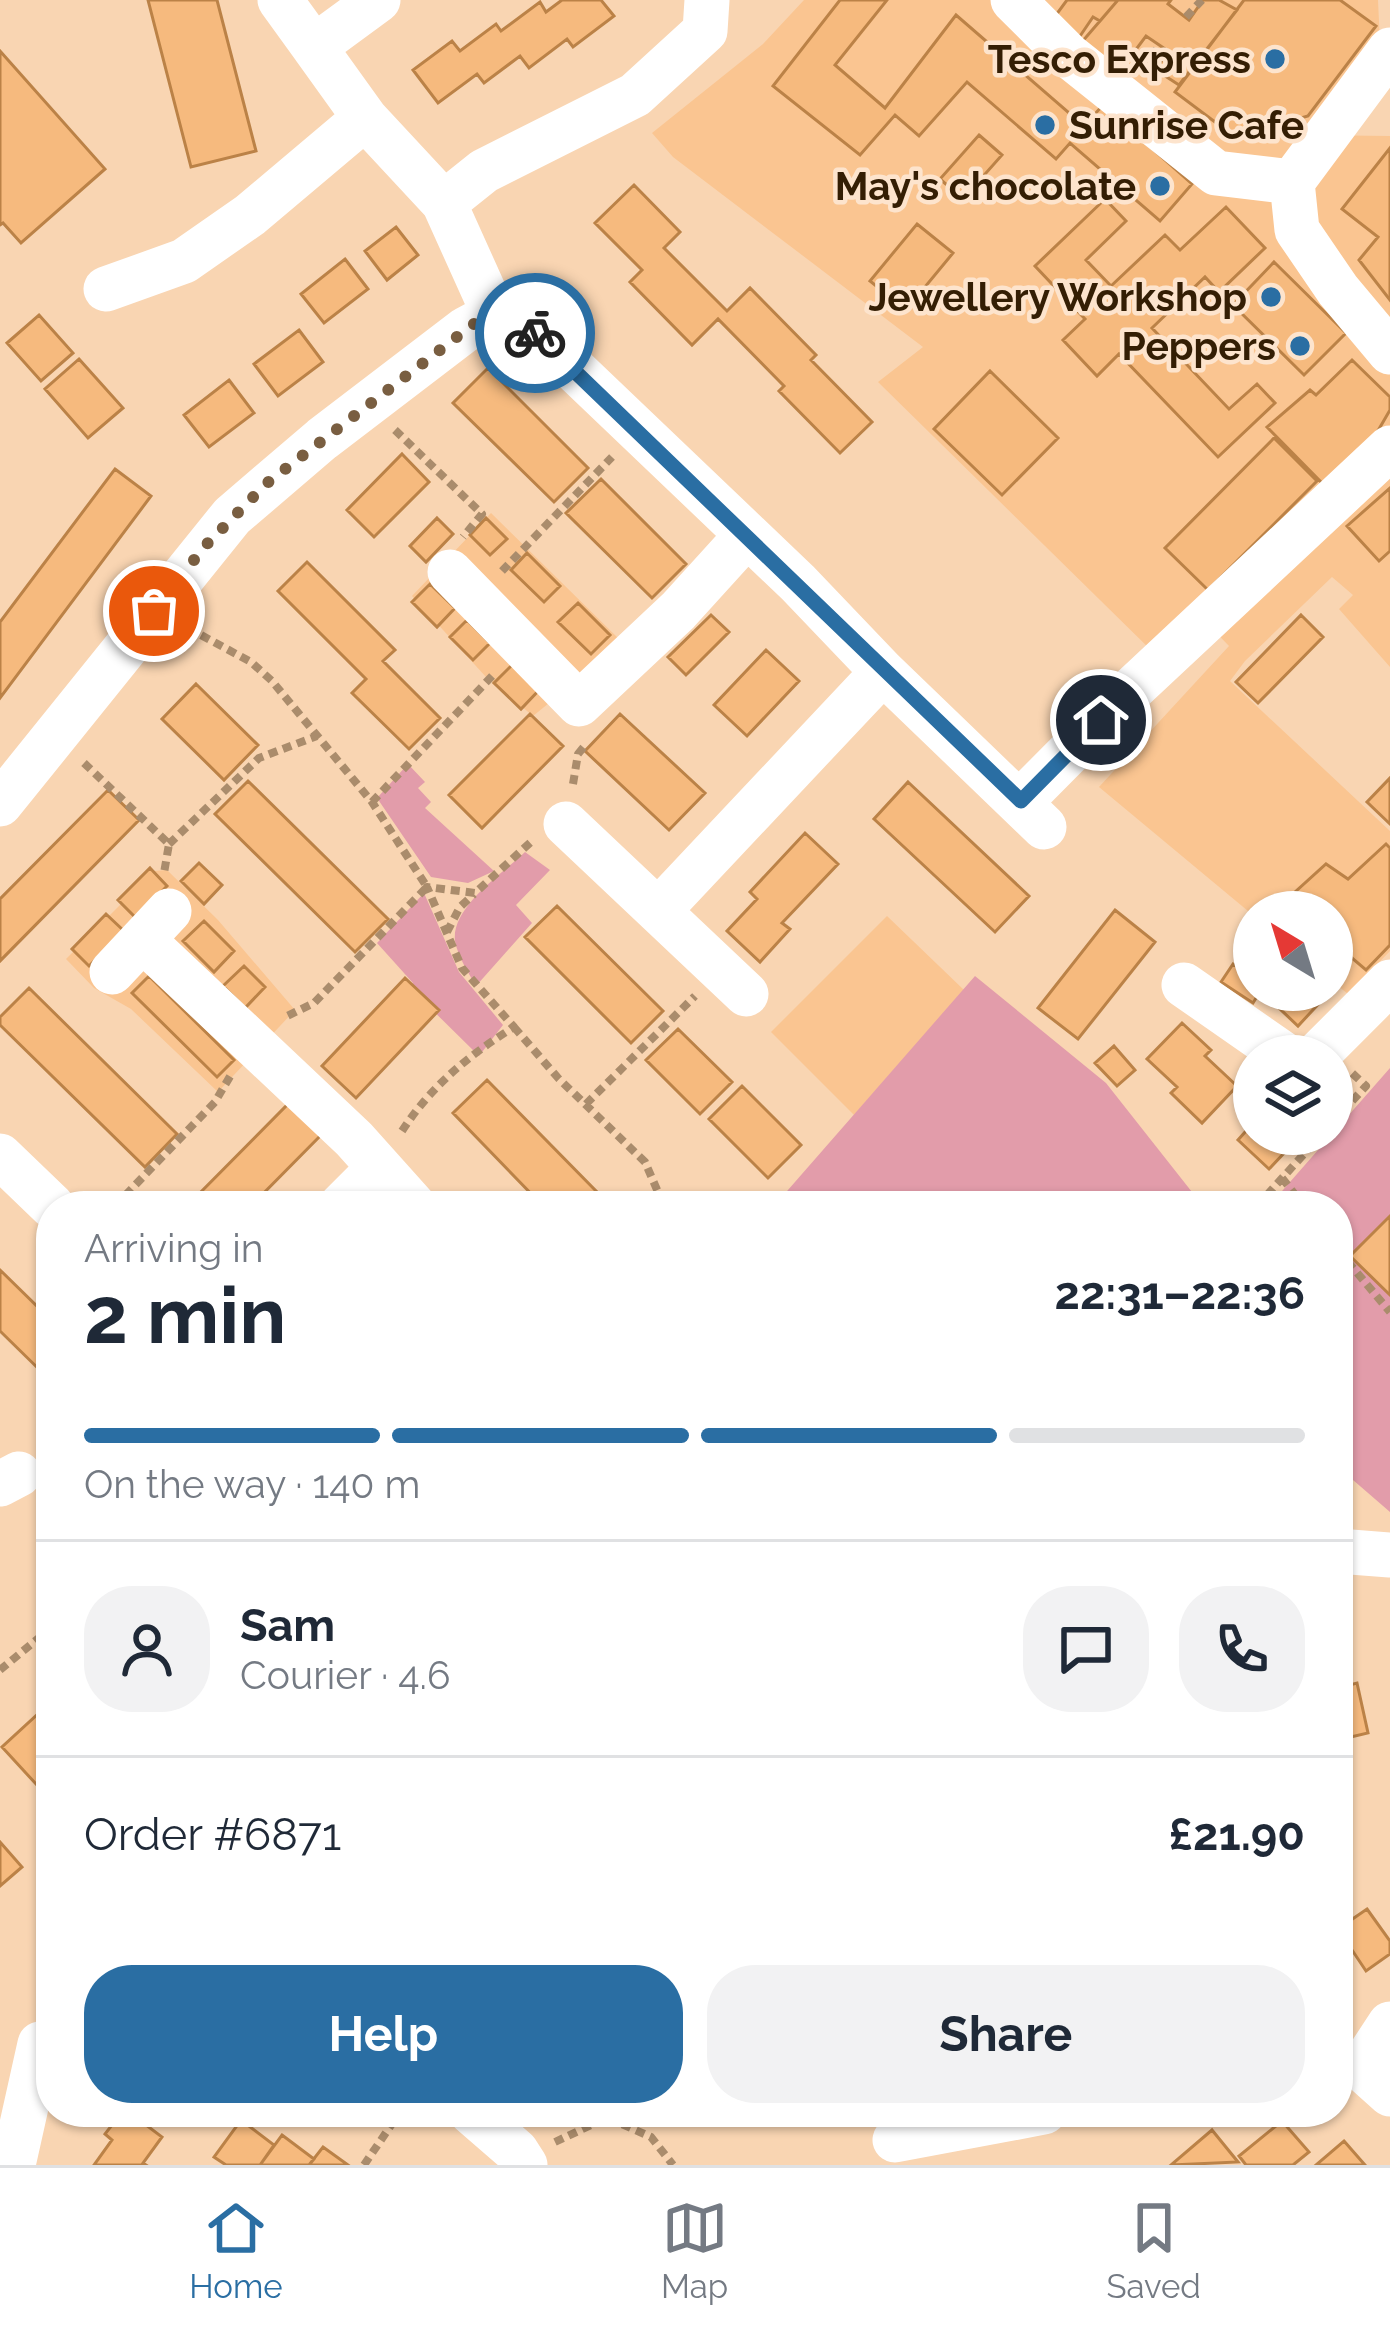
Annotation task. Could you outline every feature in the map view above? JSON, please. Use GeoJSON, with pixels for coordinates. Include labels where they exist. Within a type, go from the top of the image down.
{"type":"FeatureCollection","features":[{"type":"Feature","properties":{"kind":"street"},"geometry":{"type":"LineString","coordinates":[[280,0],[365,118],[444,203],[494,314]]}},
{"type":"Feature","properties":{"kind":"street"},"geometry":{"type":"LineString","coordinates":[[314,47],[378,0]]}},
{"type":"Feature","properties":{"kind":"street"},"geometry":{"type":"LineString","coordinates":[[444,203],[484,171],[635,95],[704,31],[707,0]]}},
{"type":"Feature","properties":{"kind":"street"},"geometry":{"type":"LineString","coordinates":[[1012,0],[1068,56],[1216,172],[1292,182]]}},
{"type":"Feature","properties":{"kind":"street"},"geometry":{"type":"LineString","coordinates":[[1383,330],[1297,230],[1292,182],[1390,50]]}},
{"type":"Feature","properties":{"kind":"street"},"geometry":{"type":"LineString","coordinates":[[106,289],[184,262],[250,215],[365,118]]}},
{"type":"Feature","properties":{"kind":"street"},"geometry":{"type":"LineString","coordinates":[[0,804],[232,516],[369,404],[479,320],[494,314],[522,323],[536,334],[1032,814],[1128,693],[1390,448]]}},
{"type":"Feature","properties":{"kind":"street"},"geometry":{"type":"LineString","coordinates":[[463,585],[579,704],[678,611],[747,535]]}},
{"type":"Feature","properties":{"kind":"street"},"geometry":{"type":"LineString","coordinates":[[659,910],[884,672]]}},
{"type":"Feature","properties":{"kind":"street"},"geometry":{"type":"LineString","coordinates":[[566,824],[734,982]]}},
{"type":"Feature","properties":{"kind":"street"},"geometry":{"type":"LineString","coordinates":[[142,941],[355,1139],[400,1191]]}},
{"type":"Feature","properties":{"kind":"street"},"geometry":{"type":"LineString","coordinates":[[1337,1035],[1390,982]]}},
{"type":"Feature","properties":{"kind":"street"},"geometry":{"type":"LineString","coordinates":[[1184,986],[1255,1035]]}},
{"type":"Feature","properties":{"kind":"street"},"geometry":{"type":"LineString","coordinates":[[0,1156],[36,1191]]}},
{"type":"Feature","properties":{"kind":"street"},"geometry":{"type":"LineString","coordinates":[[356,1191],[379,1168]]}},
{"type":"Feature","properties":{"kind":"street"},"geometry":{"type":"LineString","coordinates":[[1353,1552],[1390,1555]]}},
{"type":"Feature","properties":{"kind":"street"},"geometry":{"type":"LineString","coordinates":[[1363,2075],[1390,2024]]}},
{"type":"Feature","properties":{"kind":"street"},"geometry":{"type":"LineString","coordinates":[[14,2165],[30,2041]]}},
{"type":"Feature","properties":{"kind":"street"},"geometry":{"type":"LineString","coordinates":[[487,2127],[523,2162]]}},
{"type":"Feature","properties":{"kind":"street"},"geometry":{"type":"LineString","coordinates":[[895,2140],[950,2148],[1005,2127]]}},
{"type":"Feature","properties":{"kind":"path"},"geometry":{"type":"LineString","coordinates":[[1186,17],[1202,0]]}},
{"type":"Feature","properties":{"kind":"path"},"geometry":{"type":"LineString","coordinates":[[369,404],[482,514],[461,535],[472,544],[463,585]]}},
{"type":"Feature","properties":{"kind":"path"},"geometry":{"type":"LineString","coordinates":[[463,585],[639,430]]}},
{"type":"Feature","properties":{"kind":"path"},"geometry":{"type":"LineString","coordinates":[[154,611],[251,662],[272,681],[372,802],[427,886],[462,968],[645,1162],[658,1191]]}},
{"type":"Feature","properties":{"kind":"path"},"geometry":{"type":"LineString","coordinates":[[372,802],[524,647]]}},
{"type":"Feature","properties":{"kind":"path"},"geometry":{"type":"LineString","coordinates":[[447,932],[460,907],[475,893],[532,842],[547,842],[566,824],[578,754],[590,740],[579,704]]}},
{"type":"Feature","properties":{"kind":"path"},"geometry":{"type":"LineString","coordinates":[[57,736],[170,844]]}},
{"type":"Feature","properties":{"kind":"path"},"geometry":{"type":"LineString","coordinates":[[142,941],[186,895],[164,874],[170,844],[259,758],[317,736]]}},
{"type":"Feature","properties":{"kind":"path"},"geometry":{"type":"LineString","coordinates":[[427,886],[475,893]]}},
{"type":"Feature","properties":{"kind":"path"},"geometry":{"type":"LineString","coordinates":[[586,1104],[734,982]]}},
{"type":"Feature","properties":{"kind":"path"},"geometry":{"type":"LineString","coordinates":[[379,1168],[415,1112],[465,1058],[514,1027]]}},
{"type":"Feature","properties":{"kind":"path"},"geometry":{"type":"LineString","coordinates":[[1353,1100],[1366,1085]]}},
{"type":"Feature","properties":{"kind":"path"},"geometry":{"type":"LineString","coordinates":[[1270,1191],[1303,1155]]}},
{"type":"Feature","properties":{"kind":"path"},"geometry":{"type":"LineString","coordinates":[[1282,1178],[1292,1191]]}},
{"type":"Feature","properties":{"kind":"path"},"geometry":{"type":"LineString","coordinates":[[1353,1268],[1390,1312]]}},
{"type":"Feature","properties":{"kind":"path"},"geometry":{"type":"LineString","coordinates":[[0,1670],[36,1640]]}},
{"type":"Feature","properties":{"kind":"path"},"geometry":{"type":"LineString","coordinates":[[364,2165],[390,2127]]}},
{"type":"Feature","properties":{"kind":"path"},"geometry":{"type":"LineString","coordinates":[[523,2162],[588,2127]]}},
{"type":"Feature","properties":{"kind":"path"},"geometry":{"type":"LineString","coordinates":[[629,2127],[651,2137],[673,2165]]}},
{"type":"Feature","properties":{"kind":"shaded area"},"geometry":{"type":"Polygon","coordinates":[[[804,0],[1378,0],[1380,44],[1308,135],[1390,136],[1390,667],[1339,609],[1353,595],[1332,577],[1230,681],[1390,831],[1390,951],[1353,989],[1353,891],[1233,891],[1233,899],[1099,787],[1229,646],[1200,616],[1157,656],[878,382],[923,347],[673,157],[652,133],[763,44],[804,0]]]}},
{"type":"Feature","properties":{"kind":"shaded area"},"geometry":{"type":"Polygon","coordinates":[[[491,513],[623,643],[533,716],[486,677],[412,596],[491,513]]]}},
{"type":"Feature","properties":{"kind":"shaded area"},"geometry":{"type":"Polygon","coordinates":[[[408,764],[425,782],[418,788],[431,802],[425,808],[494,871],[468,883],[431,877],[377,798],[408,764]]]}},
{"type":"Feature","properties":{"kind":"shaded area"},"geometry":{"type":"Polygon","coordinates":[[[525,852],[550,870],[516,905],[532,923],[476,986],[458,953],[456,928],[469,904],[525,852]]]}},
{"type":"Feature","properties":{"kind":"shaded area"},"geometry":{"type":"Polygon","coordinates":[[[167,870],[218,920],[295,1010],[218,1092],[131,1009],[94,988],[66,959],[154,871],[167,870]]]}},
{"type":"Feature","properties":{"kind":"shaded area"},"geometry":{"type":"Polygon","coordinates":[[[424,893],[459,972],[503,1025],[479,1056],[409,987],[413,983],[377,943],[424,893]]]}},
{"type":"Feature","properties":{"kind":"shaded area"},"geometry":{"type":"Polygon","coordinates":[[[887,916],[964,990],[854,1115],[771,1032],[887,916]]]}},
{"type":"Feature","properties":{"kind":"shaded area"},"geometry":{"type":"Polygon","coordinates":[[[975,976],[1106,1083],[1191,1191],[787,1191],[975,976]]]}},
{"type":"Feature","properties":{"kind":"shaded area"},"geometry":{"type":"Polygon","coordinates":[[[1390,1068],[1390,1512],[1353,1480],[1353,1191],[1282,1191],[1314,1155],[1353,1155],[1353,1110],[1390,1068]]]}},
{"type":"Feature","properties":{"kind":"building"},"geometry":{"type":"Polygon","coordinates":[[[148,0],[217,0],[256,151],[191,167],[148,0]]]}},
{"type":"Feature","properties":{"kind":"building"},"geometry":{"type":"Polygon","coordinates":[[[562,0],[601,0],[614,16],[573,47],[567,39],[529,68],[520,56],[484,83],[477,74],[438,103],[413,70],[452,41],[460,51],[496,24],[501,31],[540,2],[546,12],[562,0]]]}},
{"type":"Feature","properties":{"kind":"building"},"geometry":{"type":"Polygon","coordinates":[[[840,0],[887,0],[835,65],[885,108],[956,15],[1084,126],[1103,105],[1192,184],[1160,221],[1070,143],[1056,159],[967,82],[919,136],[895,115],[860,155],[773,86],[840,0]]]}},
{"type":"Feature","properties":{"kind":"building"},"geometry":{"type":"Polygon","coordinates":[[[1067,0],[1118,0],[1100,21],[1093,17],[1076,42],[1053,19],[1067,0]]]}},
{"type":"Feature","properties":{"kind":"building"},"geometry":{"type":"Polygon","coordinates":[[[1118,0],[1171,0],[1168,4],[1189,20],[1203,0],[1219,0],[1237,10],[1179,85],[1156,70],[1168,51],[1146,36],[1120,71],[1081,43],[1118,0]]]}},
{"type":"Feature","properties":{"kind":"building","name":"Tesco Express"},"geometry":{"type":"Polygon","coordinates":[[[1244,0],[1340,0],[1376,26],[1308,116],[1235,137],[1175,92],[1244,0]]]}},
{"type":"Feature","properties":{"kind":"building"},"geometry":{"type":"Polygon","coordinates":[[[0,51],[105,169],[21,243],[0,225],[0,51]]]}},
{"type":"Feature","properties":{"kind":"building"},"geometry":{"type":"Polygon","coordinates":[[[979,135],[1002,155],[963,199],[940,179],[979,135]]]}},
{"type":"Feature","properties":{"kind":"building"},"geometry":{"type":"Polygon","coordinates":[[[1390,148],[1390,300],[1359,260],[1378,237],[1342,209],[1390,148]]]}},
{"type":"Feature","properties":{"kind":"building"},"geometry":{"type":"Polygon","coordinates":[[[634,185],[680,232],[664,248],[727,311],[750,288],[816,355],[811,360],[872,422],[840,453],[779,391],[784,386],[718,319],[692,345],[630,282],[642,270],[595,223],[634,185]]]}},
{"type":"Feature","properties":{"kind":"building"},"geometry":{"type":"Polygon","coordinates":[[[1105,199],[1126,221],[1086,260],[1111,286],[1165,235],[1180,250],[1226,207],[1265,248],[1219,292],[1205,277],[1152,328],[1229,409],[1257,384],[1275,403],[1218,457],[1119,354],[1097,376],[1063,340],[1085,319],[1035,266],[1105,199]]]}},
{"type":"Feature","properties":{"kind":"building"},"geometry":{"type":"Polygon","coordinates":[[[917,224],[953,253],[906,310],[870,281],[917,224]]]}},
{"type":"Feature","properties":{"kind":"building"},"geometry":{"type":"Polygon","coordinates":[[[396,227],[418,255],[387,280],[365,251],[396,227]]]}},
{"type":"Feature","properties":{"kind":"building"},"geometry":{"type":"Polygon","coordinates":[[[345,259],[368,289],[324,323],[301,294],[345,259]]]}},
{"type":"Feature","properties":{"kind":"building"},"geometry":{"type":"Polygon","coordinates":[[[1274,262],[1346,333],[1304,375],[1233,305],[1274,262]]]}},
{"type":"Feature","properties":{"kind":"building"},"geometry":{"type":"Polygon","coordinates":[[[39,315],[73,353],[41,381],[7,343],[39,315]]]}},
{"type":"Feature","properties":{"kind":"building"},"geometry":{"type":"Polygon","coordinates":[[[299,330],[323,362],[278,396],[254,364],[299,330]]]}},
{"type":"Feature","properties":{"kind":"building"},"geometry":{"type":"Polygon","coordinates":[[[79,359],[123,408],[88,438],[45,389],[79,359]]]}},
{"type":"Feature","properties":{"kind":"building"},"geometry":{"type":"Polygon","coordinates":[[[1352,360],[1390,397],[1390,410],[1372,441],[1326,487],[1267,427],[1310,390],[1316,395],[1352,360]]]}},
{"type":"Feature","properties":{"kind":"building"},"geometry":{"type":"Polygon","coordinates":[[[488,368],[588,468],[554,502],[453,403],[488,368]]]}},
{"type":"Feature","properties":{"kind":"building"},"geometry":{"type":"Polygon","coordinates":[[[990,371],[1058,438],[1002,495],[934,429],[990,371]]]}},
{"type":"Feature","properties":{"kind":"building"},"geometry":{"type":"Polygon","coordinates":[[[229,380],[254,413],[209,447],[184,415],[229,380]]]}},
{"type":"Feature","properties":{"kind":"building"},"geometry":{"type":"Polygon","coordinates":[[[1274,438],[1317,481],[1208,590],[1165,548],[1274,438]]]}},
{"type":"Feature","properties":{"kind":"building"},"geometry":{"type":"Polygon","coordinates":[[[402,454],[429,482],[374,537],[347,510],[402,454]]]}},
{"type":"Feature","properties":{"kind":"building"},"geometry":{"type":"Polygon","coordinates":[[[115,469],[151,496],[0,698],[0,622],[115,469]]]}},
{"type":"Feature","properties":{"kind":"building"},"geometry":{"type":"Polygon","coordinates":[[[601,479],[686,564],[652,598],[566,513],[601,479]]]}},
{"type":"Feature","properties":{"kind":"building"},"geometry":{"type":"Polygon","coordinates":[[[1390,488],[1390,551],[1379,561],[1347,526],[1390,488]]]}},
{"type":"Feature","properties":{"kind":"building"},"geometry":{"type":"Polygon","coordinates":[[[437,518],[453,534],[426,562],[410,546],[437,518]]]}},
{"type":"Feature","properties":{"kind":"building"},"geometry":{"type":"Polygon","coordinates":[[[486,518],[507,539],[490,555],[470,535],[486,518]]]}},
{"type":"Feature","properties":{"kind":"building"},"geometry":{"type":"Polygon","coordinates":[[[527,553],[560,586],[544,602],[511,570],[527,553]]]}},
{"type":"Feature","properties":{"kind":"building"},"geometry":{"type":"Polygon","coordinates":[[[307,562],[395,650],[383,661],[440,718],[409,749],[352,693],[366,679],[278,591],[307,562]]]}},
{"type":"Feature","properties":{"kind":"building"},"geometry":{"type":"Polygon","coordinates":[[[430,584],[455,608],[437,627],[412,602],[430,584]]]}},
{"type":"Feature","properties":{"kind":"building"},"geometry":{"type":"Polygon","coordinates":[[[578,603],[610,635],[591,654],[558,622],[578,603]]]}},
{"type":"Feature","properties":{"kind":"building"},"geometry":{"type":"Polygon","coordinates":[[[711,615],[729,632],[686,675],[668,657],[711,615]]]}},
{"type":"Feature","properties":{"kind":"building"},"geometry":{"type":"Polygon","coordinates":[[[1301,615],[1323,637],[1258,703],[1236,682],[1301,615]]]}},
{"type":"Feature","properties":{"kind":"building"},"geometry":{"type":"Polygon","coordinates":[[[467,620],[490,643],[473,660],[450,637],[467,620]]]}},
{"type":"Feature","properties":{"kind":"building"},"geometry":{"type":"Polygon","coordinates":[[[766,650],[799,681],[747,736],[714,705],[766,650]]]}},
{"type":"Feature","properties":{"kind":"building"},"geometry":{"type":"Polygon","coordinates":[[[515,662],[541,688],[521,709],[494,683],[515,662]]]}},
{"type":"Feature","properties":{"kind":"building"},"geometry":{"type":"Polygon","coordinates":[[[196,684],[258,745],[224,780],[162,719],[196,684]]]}},
{"type":"Feature","properties":{"kind":"building"},"geometry":{"type":"Polygon","coordinates":[[[530,714],[563,746],[482,828],[449,795],[530,714]]]}},
{"type":"Feature","properties":{"kind":"building"},"geometry":{"type":"Polygon","coordinates":[[[620,714],[705,793],[669,830],[585,751],[620,714]]]}},
{"type":"Feature","properties":{"kind":"building"},"geometry":{"type":"Polygon","coordinates":[[[1390,778],[1390,824],[1367,802],[1390,778]]]}},
{"type":"Feature","properties":{"kind":"building"},"geometry":{"type":"Polygon","coordinates":[[[248,781],[388,919],[355,952],[215,814],[248,781]]]}},
{"type":"Feature","properties":{"kind":"building"},"geometry":{"type":"Polygon","coordinates":[[[908,782],[1029,896],[995,932],[874,819],[908,782]]]}},
{"type":"Feature","properties":{"kind":"building"},"geometry":{"type":"Polygon","coordinates":[[[108,790],[139,820],[0,961],[0,899],[108,790]]]}},
{"type":"Feature","properties":{"kind":"building"},"geometry":{"type":"Polygon","coordinates":[[[805,833],[838,864],[782,923],[790,929],[760,962],[727,931],[757,899],[750,892],[805,833]]]}},
{"type":"Feature","properties":{"kind":"building"},"geometry":{"type":"Polygon","coordinates":[[[1386,844],[1390,848],[1390,945],[1366,970],[1353,959],[1353,891],[1296,891],[1326,864],[1348,879],[1386,844]]]}},
{"type":"Feature","properties":{"kind":"building"},"geometry":{"type":"Polygon","coordinates":[[[199,863],[222,885],[204,904],[181,881],[199,863]]]}},
{"type":"Feature","properties":{"kind":"building"},"geometry":{"type":"Polygon","coordinates":[[[150,868],[167,886],[136,918],[118,900],[150,868]]]}},
{"type":"Feature","properties":{"kind":"building"},"geometry":{"type":"Polygon","coordinates":[[[557,906],[663,1011],[631,1043],[525,937],[557,906]]]}},
{"type":"Feature","properties":{"kind":"building"},"geometry":{"type":"Polygon","coordinates":[[[1115,910],[1155,942],[1078,1039],[1038,1008],[1115,910]]]}},
{"type":"Feature","properties":{"kind":"building"},"geometry":{"type":"Polygon","coordinates":[[[106,914],[124,931],[89,966],[72,949],[106,914]]]}},
{"type":"Feature","properties":{"kind":"building"},"geometry":{"type":"Polygon","coordinates":[[[204,921],[234,951],[214,972],[183,941],[204,921]]]}},
{"type":"Feature","properties":{"kind":"building"},"geometry":{"type":"Polygon","coordinates":[[[1233,964],[1233,990],[1221,982],[1233,964]]]}},
{"type":"Feature","properties":{"kind":"building"},"geometry":{"type":"Polygon","coordinates":[[[244,966],[265,987],[245,1008],[223,986],[244,966]]]}},
{"type":"Feature","properties":{"kind":"building"},"geometry":{"type":"Polygon","coordinates":[[[149,976],[234,1060],[217,1077],[132,993],[149,976]]]}},
{"type":"Feature","properties":{"kind":"building"},"geometry":{"type":"Polygon","coordinates":[[[405,978],[439,1010],[356,1098],[322,1066],[405,978]]]}},
{"type":"Feature","properties":{"kind":"building"},"geometry":{"type":"Polygon","coordinates":[[[29,988],[177,1134],[145,1167],[0,1025],[0,1017],[29,988]]]}},
{"type":"Feature","properties":{"kind":"building"},"geometry":{"type":"Polygon","coordinates":[[[1282,1011],[1312,1011],[1298,1026],[1282,1011]]]}},
{"type":"Feature","properties":{"kind":"building"},"geometry":{"type":"Polygon","coordinates":[[[1182,1023],[1211,1050],[1205,1056],[1233,1082],[1233,1090],[1202,1123],[1171,1093],[1177,1087],[1147,1059],[1182,1023]]]}},
{"type":"Feature","properties":{"kind":"building"},"geometry":{"type":"Polygon","coordinates":[[[678,1029],[732,1082],[700,1114],[646,1060],[678,1029]]]}},
{"type":"Feature","properties":{"kind":"building"},"geometry":{"type":"Polygon","coordinates":[[[1114,1046],[1135,1070],[1117,1086],[1095,1063],[1114,1046]]]}},
{"type":"Feature","properties":{"kind":"building"},"geometry":{"type":"Polygon","coordinates":[[[487,1080],[596,1191],[528,1191],[453,1113],[487,1080]]]}},
{"type":"Feature","properties":{"kind":"building"},"geometry":{"type":"Polygon","coordinates":[[[742,1086],[801,1145],[768,1178],[709,1119],[742,1086]]]}},
{"type":"Feature","properties":{"kind":"building"},"geometry":{"type":"Polygon","coordinates":[[[294,1098],[326,1130],[266,1191],[202,1191],[294,1098]]]}},
{"type":"Feature","properties":{"kind":"building"},"geometry":{"type":"Polygon","coordinates":[[[1254,1155],[1282,1155],[1269,1169],[1254,1155]]]}},
{"type":"Feature","properties":{"kind":"building"},"geometry":{"type":"Polygon","coordinates":[[[1390,1216],[1390,1295],[1353,1259],[1353,1253],[1390,1216]]]}},
{"type":"Feature","properties":{"kind":"building"},"geometry":{"type":"Polygon","coordinates":[[[0,1270],[36,1305],[36,1366],[0,1331],[0,1270]]]}},
{"type":"Feature","properties":{"kind":"building"},"geometry":{"type":"Polygon","coordinates":[[[1357,1683],[1368,1733],[1353,1736],[1353,1684],[1357,1683]]]}},
{"type":"Feature","properties":{"kind":"building"},"geometry":{"type":"Polygon","coordinates":[[[36,1716],[36,1784],[2,1747],[36,1716]]]}},
{"type":"Feature","properties":{"kind":"building"},"geometry":{"type":"Polygon","coordinates":[[[0,1842],[22,1867],[0,1886],[0,1842]]]}},
{"type":"Feature","properties":{"kind":"building"},"geometry":{"type":"Polygon","coordinates":[[[1367,1909],[1390,1941],[1390,1954],[1366,1971],[1353,1952],[1353,1919],[1367,1909]]]}},
{"type":"Feature","properties":{"kind":"building"},"geometry":{"type":"Polygon","coordinates":[[[110,2127],[149,2127],[162,2137],[146,2165],[94,2165],[112,2140],[105,2134],[110,2127]]]}},
{"type":"Feature","properties":{"kind":"building"},"geometry":{"type":"Polygon","coordinates":[[[236,2127],[250,2127],[274,2145],[260,2165],[226,2165],[214,2157],[236,2127]]]}},
{"type":"Feature","properties":{"kind":"building"},"geometry":{"type":"Polygon","coordinates":[[[1275,2127],[1287,2127],[1309,2152],[1293,2165],[1246,2165],[1239,2156],[1275,2127]]]}},
{"type":"Feature","properties":{"kind":"building"},"geometry":{"type":"Polygon","coordinates":[[[1212,2130],[1238,2162],[1171,2165],[1212,2130]]]}},
{"type":"Feature","properties":{"kind":"building"},"geometry":{"type":"Polygon","coordinates":[[[282,2135],[314,2159],[309,2165],[260,2165],[282,2135]]]}},
{"type":"Feature","properties":{"kind":"building"},"geometry":{"type":"Polygon","coordinates":[[[1344,2141],[1365,2165],[1316,2165],[1344,2141]]]}},
{"type":"Feature","properties":{"kind":"building"},"geometry":{"type":"Polygon","coordinates":[[[323,2147],[348,2165],[309,2165],[323,2147]]]}},
{"type":"Feature","properties":{"kind":"way so far"},"geometry":{"type":"LineString","coordinates":[[154,611],[205,546],[267,483],[479,320],[494,314],[522,323],[535,333]]}},
{"type":"Feature","properties":{"kind":"place","name":"Tesco Express"},"geometry":{"type":"Point","coordinates":[1275,59]}},
{"type":"Feature","properties":{"kind":"place","name":"Sunrise Cafe"},"geometry":{"type":"Point","coordinates":[1045,125]}},
{"type":"Feature","properties":{"kind":"place","name":"May's chocolate"},"geometry":{"type":"Point","coordinates":[1160,186]}},
{"type":"Feature","properties":{"kind":"place","name":"Jewellery Workshop"},"geometry":{"type":"Point","coordinates":[1271,297]}},
{"type":"Feature","properties":{"kind":"place","name":"Peppers"},"geometry":{"type":"Point","coordinates":[1300,346]}},
{"type":"Feature","properties":{"kind":"route"},"geometry":{"type":"LineString","coordinates":[[535,333],[1021,801],[1101,720]]}}]}
